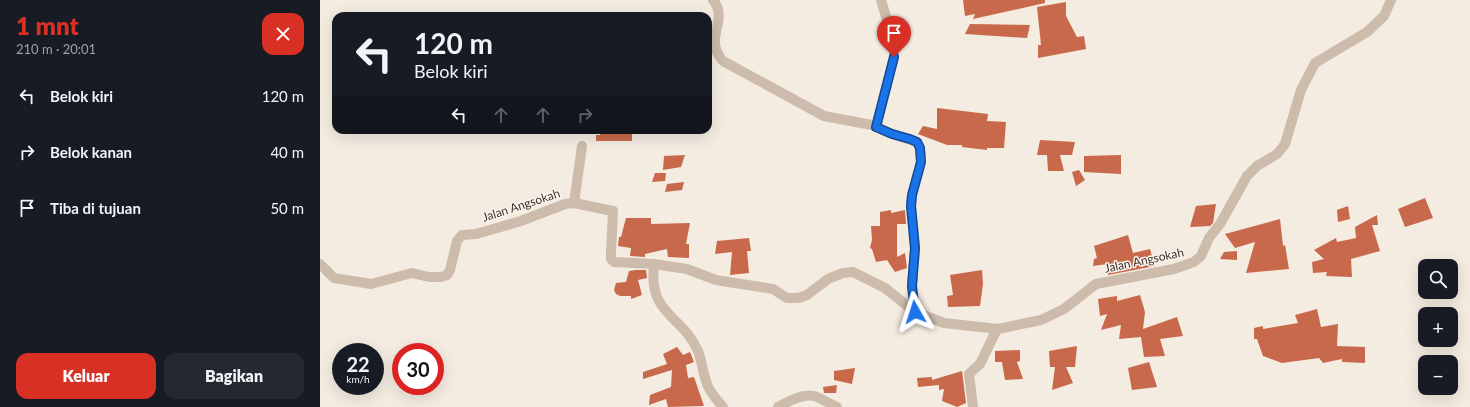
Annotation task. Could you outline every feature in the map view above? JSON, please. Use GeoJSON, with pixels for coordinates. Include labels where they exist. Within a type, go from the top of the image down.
{"type":"FeatureCollection","features":[{"type":"Feature","properties":{"kind":"street"},"geometry":{"type":"LineString","coordinates":[[713,0],[719,12],[714,42],[718,56],[723,61],[824,116],[876,127],[917,142],[920,148],[921,162],[912,195],[911,206],[915,248],[912,286],[915,312]]}},
{"type":"Feature","properties":{"kind":"street"},"geometry":{"type":"LineString","coordinates":[[876,127],[894,57],[894,43],[881,0]]}},
{"type":"Feature","properties":{"kind":"street","name":"Jalan Angsokah"},"geometry":{"type":"LineString","coordinates":[[320,264],[334,278],[371,284],[412,274],[441,277],[447,275],[450,270],[457,241],[462,235],[476,234],[521,221],[565,204],[574,203],[613,211],[612,261],[654,264],[687,269],[731,283],[773,289],[788,298],[799,298],[807,295],[828,279],[843,273],[853,272],[885,288],[915,312],[944,323],[997,329],[1037,321],[1070,305],[1096,284],[1170,270],[1194,262],[1201,256],[1209,238],[1220,224],[1247,176],[1257,166],[1277,154],[1285,144],[1301,90],[1315,63],[1367,32],[1384,16],[1391,0]]}},
{"type":"Feature","properties":{"kind":"street"},"geometry":{"type":"LineString","coordinates":[[574,203],[582,146]]}},
{"type":"Feature","properties":{"kind":"street"},"geometry":{"type":"LineString","coordinates":[[654,264],[652,278],[654,291],[659,302],[693,342],[698,352],[707,385],[723,407]]}},
{"type":"Feature","properties":{"kind":"street"},"geometry":{"type":"LineString","coordinates":[[973,407],[970,373],[980,364],[997,329]]}},
{"type":"Feature","properties":{"kind":"street"},"geometry":{"type":"LineString","coordinates":[[778,407],[796,399],[808,396],[816,397],[837,407]]}},
{"type":"Feature","properties":{"kind":"building"},"geometry":{"type":"Polygon","coordinates":[[[963,0],[1045,0],[1045,3],[973,19],[975,14],[965,16],[963,0]]]}},
{"type":"Feature","properties":{"kind":"building"},"geometry":{"type":"Polygon","coordinates":[[[1066,2],[1066,16],[1077,37],[1084,36],[1086,49],[1038,58],[1038,45],[1041,45],[1037,7],[1066,2]]]}},
{"type":"Feature","properties":{"kind":"building"},"geometry":{"type":"Polygon","coordinates":[[[970,24],[1030,25],[1027,38],[965,34],[970,24]]]}},
{"type":"Feature","properties":{"kind":"building"},"geometry":{"type":"Polygon","coordinates":[[[937,108],[988,114],[987,121],[1006,122],[1004,148],[987,148],[987,150],[962,147],[962,145],[947,145],[918,134],[923,126],[937,129],[937,108]]]}},
{"type":"Feature","properties":{"kind":"building"},"geometry":{"type":"Polygon","coordinates":[[[632,134],[632,141],[596,141],[596,135],[632,134]]]}},
{"type":"Feature","properties":{"kind":"building"},"geometry":{"type":"Polygon","coordinates":[[[1040,140],[1075,142],[1072,155],[1060,155],[1064,171],[1048,171],[1047,155],[1037,155],[1040,140]]]}},
{"type":"Feature","properties":{"kind":"building"},"geometry":{"type":"Polygon","coordinates":[[[685,155],[681,167],[663,170],[664,156],[685,155]]]}},
{"type":"Feature","properties":{"kind":"building"},"geometry":{"type":"Polygon","coordinates":[[[1121,155],[1121,174],[1084,172],[1084,156],[1121,155]]]}},
{"type":"Feature","properties":{"kind":"building"},"geometry":{"type":"Polygon","coordinates":[[[1079,170],[1085,180],[1076,186],[1072,172],[1079,170]]]}},
{"type":"Feature","properties":{"kind":"building"},"geometry":{"type":"Polygon","coordinates":[[[655,173],[666,173],[665,181],[652,182],[655,173]]]}},
{"type":"Feature","properties":{"kind":"building"},"geometry":{"type":"Polygon","coordinates":[[[684,182],[682,190],[665,192],[667,184],[684,182]]]}},
{"type":"Feature","properties":{"kind":"building"},"geometry":{"type":"Polygon","coordinates":[[[1425,198],[1433,218],[1405,227],[1398,209],[1425,198]]]}},
{"type":"Feature","properties":{"kind":"building"},"geometry":{"type":"Polygon","coordinates":[[[1216,204],[1213,223],[1210,226],[1190,227],[1196,206],[1216,204]]]}},
{"type":"Feature","properties":{"kind":"building"},"geometry":{"type":"Polygon","coordinates":[[[1348,206],[1350,219],[1338,222],[1337,210],[1348,206]]]}},
{"type":"Feature","properties":{"kind":"building"},"geometry":{"type":"Polygon","coordinates":[[[891,210],[891,213],[905,210],[906,224],[897,224],[897,257],[905,253],[907,268],[895,272],[887,260],[876,262],[872,249],[870,248],[872,240],[871,226],[880,226],[880,212],[891,210]]]}},
{"type":"Feature","properties":{"kind":"building"},"geometry":{"type":"Polygon","coordinates":[[[1377,215],[1378,225],[1372,225],[1380,251],[1351,259],[1352,277],[1326,276],[1327,272],[1313,273],[1312,262],[1324,259],[1314,250],[1336,238],[1337,242],[1356,238],[1355,227],[1377,215]]]}},
{"type":"Feature","properties":{"kind":"building"},"geometry":{"type":"Polygon","coordinates":[[[626,218],[651,218],[651,224],[690,223],[686,244],[689,244],[689,258],[668,257],[667,249],[645,254],[645,257],[630,256],[631,248],[618,246],[619,237],[621,237],[626,218]]]}},
{"type":"Feature","properties":{"kind":"building"},"geometry":{"type":"Polygon","coordinates":[[[1280,219],[1283,246],[1285,245],[1289,269],[1246,273],[1255,242],[1235,248],[1225,234],[1280,219]]]}},
{"type":"Feature","properties":{"kind":"building"},"geometry":{"type":"Polygon","coordinates":[[[1128,235],[1133,253],[1150,249],[1155,266],[1108,275],[1108,264],[1093,266],[1094,259],[1097,258],[1094,246],[1128,235]]]}},
{"type":"Feature","properties":{"kind":"building"},"geometry":{"type":"Polygon","coordinates":[[[749,238],[751,251],[747,251],[749,273],[730,275],[732,252],[715,254],[717,241],[749,238]]]}},
{"type":"Feature","properties":{"kind":"building"},"geometry":{"type":"Polygon","coordinates":[[[1237,251],[1237,260],[1220,259],[1224,252],[1237,251]]]}},
{"type":"Feature","properties":{"kind":"building"},"geometry":{"type":"Polygon","coordinates":[[[646,270],[647,278],[638,280],[642,295],[631,299],[631,296],[620,296],[616,294],[614,290],[616,283],[626,282],[629,271],[646,270]]]}},
{"type":"Feature","properties":{"kind":"building"},"geometry":{"type":"Polygon","coordinates":[[[982,270],[983,284],[980,306],[948,307],[947,296],[953,295],[950,275],[982,270]]]}},
{"type":"Feature","properties":{"kind":"building"},"geometry":{"type":"Polygon","coordinates":[[[1140,295],[1145,312],[1143,329],[1177,317],[1183,336],[1160,339],[1165,356],[1144,357],[1141,337],[1119,339],[1121,325],[1101,330],[1107,314],[1100,316],[1098,299],[1117,296],[1117,301],[1140,295]]]}},
{"type":"Feature","properties":{"kind":"building"},"geometry":{"type":"Polygon","coordinates":[[[1317,309],[1321,327],[1338,324],[1337,346],[1365,347],[1365,363],[1342,362],[1342,359],[1323,363],[1319,358],[1282,363],[1263,356],[1257,339],[1254,339],[1254,328],[1263,326],[1263,329],[1298,323],[1295,315],[1317,309]]]}},
{"type":"Feature","properties":{"kind":"building"},"geometry":{"type":"Polygon","coordinates":[[[1077,346],[1075,367],[1066,367],[1073,383],[1052,390],[1055,367],[1050,367],[1049,351],[1077,346]]]}},
{"type":"Feature","properties":{"kind":"building"},"geometry":{"type":"Polygon","coordinates":[[[677,347],[683,355],[690,352],[694,362],[686,365],[688,378],[694,377],[704,406],[668,407],[666,399],[649,405],[650,395],[671,387],[672,370],[643,379],[643,372],[667,364],[663,354],[677,347]]]}},
{"type":"Feature","properties":{"kind":"building"},"geometry":{"type":"Polygon","coordinates":[[[1020,350],[1020,361],[1017,362],[1023,379],[1005,380],[1002,362],[995,362],[995,351],[1020,350]]]}},
{"type":"Feature","properties":{"kind":"building"},"geometry":{"type":"Polygon","coordinates":[[[1149,362],[1157,387],[1132,390],[1128,368],[1149,362]]]}},
{"type":"Feature","properties":{"kind":"building"},"geometry":{"type":"Polygon","coordinates":[[[855,368],[852,384],[834,380],[834,371],[855,368]]]}},
{"type":"Feature","properties":{"kind":"building"},"geometry":{"type":"Polygon","coordinates":[[[962,371],[966,403],[957,407],[942,401],[944,389],[939,390],[939,385],[918,387],[917,378],[932,377],[932,380],[962,371]]]}},
{"type":"Feature","properties":{"kind":"building"},"geometry":{"type":"Polygon","coordinates":[[[837,385],[836,393],[824,393],[823,387],[837,385]]]}},
{"type":"Feature","properties":{"kind":"route"},"geometry":{"type":"LineString","coordinates":[[894,57],[876,127],[917,142],[920,148],[921,162],[912,195],[911,206],[915,248],[915,266],[912,286],[915,312]]}}]}
